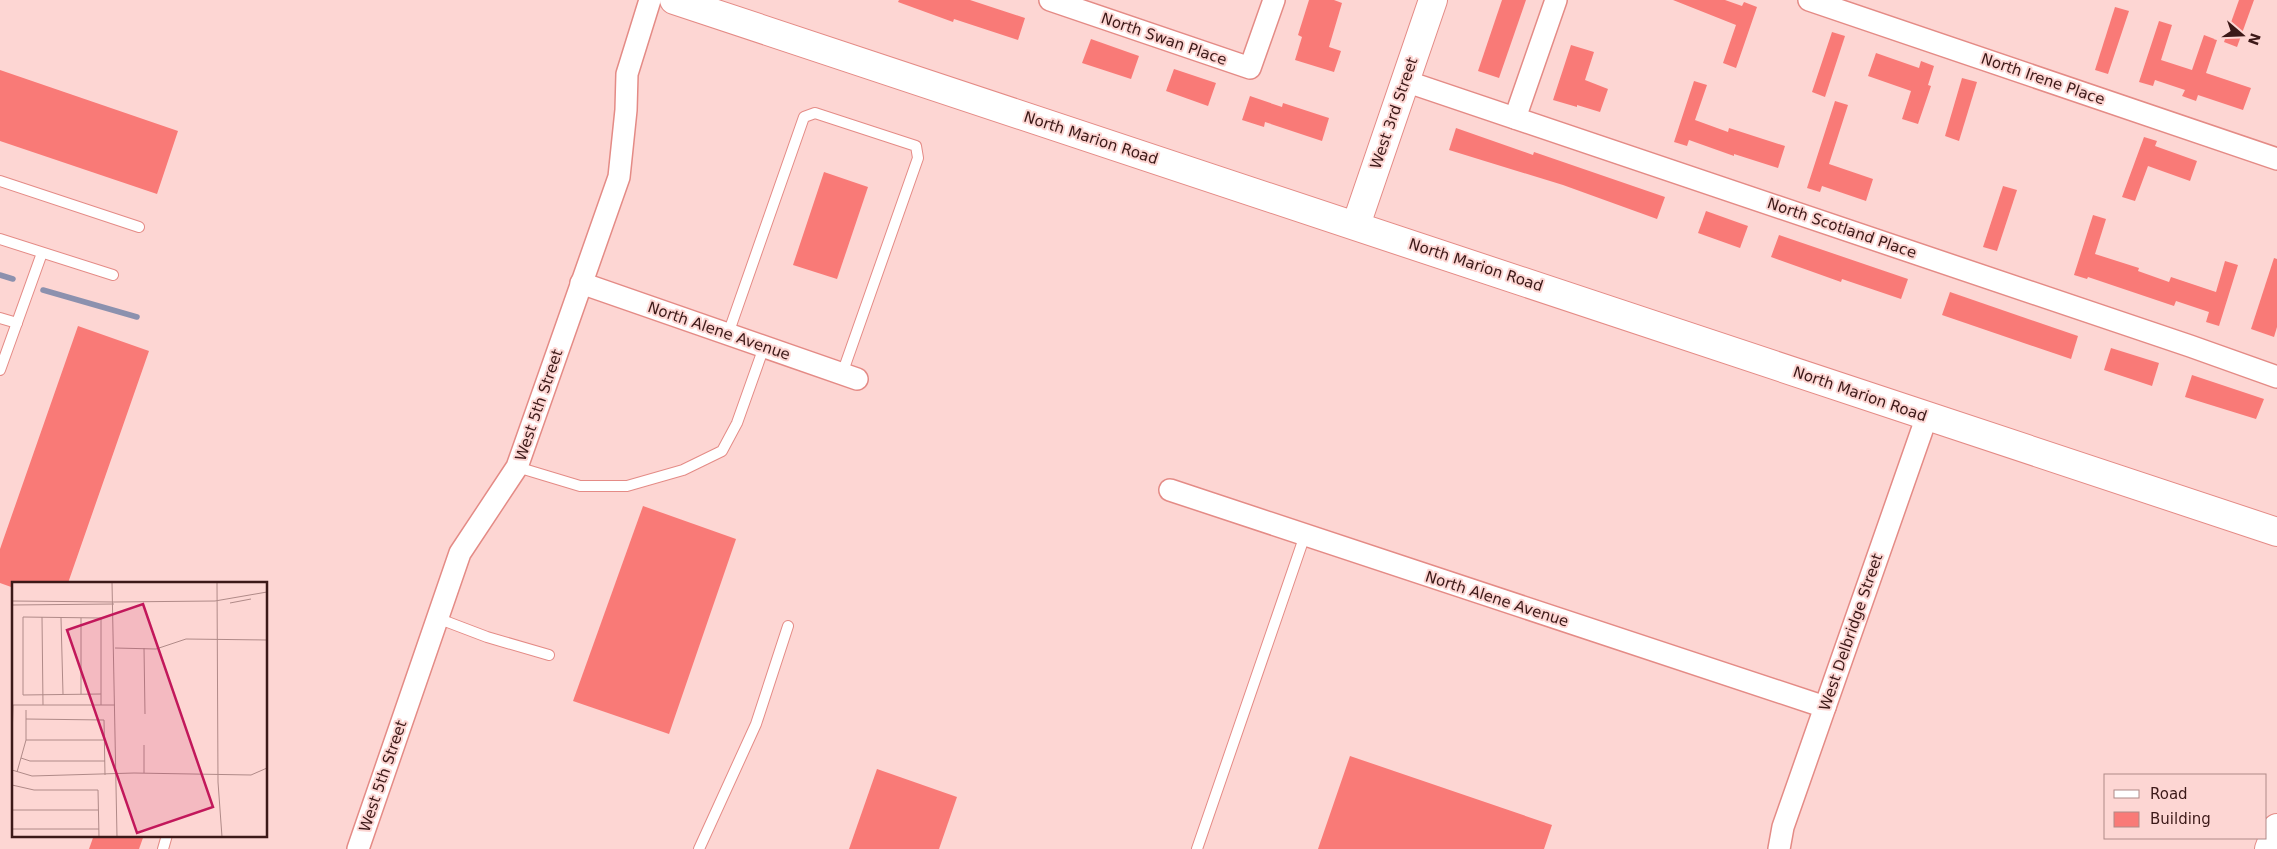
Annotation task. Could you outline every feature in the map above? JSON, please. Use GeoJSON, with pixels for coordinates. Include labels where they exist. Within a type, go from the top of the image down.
{"type":"FeatureCollection","features":[{"type":"Feature","properties":{"kind":"main road","name":"North Marion Road"},"geometry":{"type":"LineString","coordinates":[[674,0],[2277,532]]}},
{"type":"Feature","properties":{"kind":"main road","name":"West 3rd Street"},"geometry":{"type":"LineString","coordinates":[[1356,225],[1433,0]]}},
{"type":"Feature","properties":{"kind":"main road"},"geometry":{"type":"LineString","coordinates":[[2269,849],[2277,828]]}},
{"type":"Feature","properties":{"kind":"street","name":"West 5th Street"},"geometry":{"type":"LineString","coordinates":[[358,849],[460,553],[517,466],[618,177],[626,110],[627,74],[650,0]]}},
{"type":"Feature","properties":{"kind":"street","name":"North Swan Place"},"geometry":{"type":"LineString","coordinates":[[1050,0],[1250,68],[1274,0]]}},
{"type":"Feature","properties":{"kind":"street"},"geometry":{"type":"LineString","coordinates":[[1515,118],[1556,0]]}},
{"type":"Feature","properties":{"kind":"street","name":"North Irene Place"},"geometry":{"type":"LineString","coordinates":[[1809,0],[2277,159]]}},
{"type":"Feature","properties":{"kind":"street","name":"North Scotland Place"},"geometry":{"type":"LineString","coordinates":[[1405,81],[2277,377]]}},
{"type":"Feature","properties":{"kind":"street","name":"North Alene Avenue"},"geometry":{"type":"LineString","coordinates":[[581,283],[850,377]]}},
{"type":"Feature","properties":{"kind":"street","name":"West Delbridge Street"},"geometry":{"type":"LineString","coordinates":[[1779,849],[1782,827],[1927,416]]}},
{"type":"Feature","properties":{"kind":"street","name":"North Alene Avenue"},"geometry":{"type":"LineString","coordinates":[[1170,490],[1825,707]]}},
{"type":"Feature","properties":{"kind":"lane"},"geometry":{"type":"LineString","coordinates":[[728,334],[804,117],[815,113],[916,146],[918,158],[850,377]]}},
{"type":"Feature","properties":{"kind":"lane"},"geometry":{"type":"LineString","coordinates":[[0,181],[139,227]]}},
{"type":"Feature","properties":{"kind":"lane"},"geometry":{"type":"LineString","coordinates":[[0,239],[113,275]]}},
{"type":"Feature","properties":{"kind":"lane"},"geometry":{"type":"LineString","coordinates":[[0,370],[42,252]]}},
{"type":"Feature","properties":{"kind":"lane"},"geometry":{"type":"LineString","coordinates":[[0,318],[17,323]]}},
{"type":"Feature","properties":{"kind":"lane"},"geometry":{"type":"LineString","coordinates":[[517,466],[580,486],[626,486],[684,470],[722,451],[737,423],[764,347]]}},
{"type":"Feature","properties":{"kind":"lane"},"geometry":{"type":"LineString","coordinates":[[1197,849],[1305,535]]}},
{"type":"Feature","properties":{"kind":"lane"},"geometry":{"type":"LineString","coordinates":[[437,618],[487,637],[549,655]]}},
{"type":"Feature","properties":{"kind":"lane"},"geometry":{"type":"LineString","coordinates":[[699,849],[756,724],[788,626]]}},
{"type":"Feature","properties":{"kind":"lane"},"geometry":{"type":"LineString","coordinates":[[163,849],[167,836]]}},
{"type":"Feature","properties":{"kind":"building"},"geometry":{"type":"Polygon","coordinates":[[[899,0],[970,0],[1025,18],[1018,40],[954,19],[953,22],[898,2],[899,0]]]}},
{"type":"Feature","properties":{"kind":"building"},"geometry":{"type":"Polygon","coordinates":[[[1309,0],[1334,0],[1342,3],[1329,47],[1341,51],[1334,72],[1295,60],[1302,37],[1298,35],[1309,0]]]}},
{"type":"Feature","properties":{"kind":"building"},"geometry":{"type":"Polygon","coordinates":[[[1502,0],[1526,0],[1499,78],[1478,71],[1502,0]]]}},
{"type":"Feature","properties":{"kind":"building"},"geometry":{"type":"Polygon","coordinates":[[[1673,0],[1725,0],[1742,6],[1744,2],[1757,7],[1736,68],[1723,63],[1736,25],[1673,0]]]}},
{"type":"Feature","properties":{"kind":"building"},"geometry":{"type":"Polygon","coordinates":[[[2239,0],[2254,0],[2237,47],[2224,42],[2239,0]]]}},
{"type":"Feature","properties":{"kind":"building"},"geometry":{"type":"Polygon","coordinates":[[[2115,7],[2129,11],[2108,74],[2095,70],[2115,7]]]}},
{"type":"Feature","properties":{"kind":"building"},"geometry":{"type":"Polygon","coordinates":[[[2159,21],[2172,25],[2161,60],[2192,70],[2204,35],[2217,40],[2206,73],[2251,88],[2243,110],[2198,95],[2196,101],[2182,96],[2185,90],[2155,80],[2153,86],[2139,82],[2159,21]]]}},
{"type":"Feature","properties":{"kind":"building"},"geometry":{"type":"Polygon","coordinates":[[[1832,32],[1845,36],[1825,97],[1812,92],[1832,32]]]}},
{"type":"Feature","properties":{"kind":"building"},"geometry":{"type":"Polygon","coordinates":[[[1091,39],[1139,56],[1131,79],[1082,63],[1091,39]]]}},
{"type":"Feature","properties":{"kind":"building"},"geometry":{"type":"Polygon","coordinates":[[[1571,45],[1594,52],[1585,80],[1608,89],[1600,112],[1553,100],[1571,45]]]}},
{"type":"Feature","properties":{"kind":"building"},"geometry":{"type":"Polygon","coordinates":[[[1876,53],[1919,68],[1921,61],[1934,66],[1928,85],[1931,86],[1918,124],[1902,119],[1911,91],[1868,76],[1876,53]]]}},
{"type":"Feature","properties":{"kind":"building"},"geometry":{"type":"Polygon","coordinates":[[[1174,69],[1216,83],[1208,106],[1166,91],[1174,69]]]}},
{"type":"Feature","properties":{"kind":"building"},"geometry":{"type":"Polygon","coordinates":[[[0,70],[178,131],[157,194],[0,141],[0,70]]]}},
{"type":"Feature","properties":{"kind":"building"},"geometry":{"type":"Polygon","coordinates":[[[1962,78],[1977,82],[1959,141],[1945,136],[1962,78]]]}},
{"type":"Feature","properties":{"kind":"building"},"geometry":{"type":"Polygon","coordinates":[[[1694,81],[1707,85],[1695,120],[1728,132],[1729,128],[1785,146],[1778,168],[1734,154],[1734,156],[1689,140],[1687,146],[1674,142],[1694,81]]]}},
{"type":"Feature","properties":{"kind":"building"},"geometry":{"type":"Polygon","coordinates":[[[1250,96],[1282,107],[1283,103],[1329,118],[1322,141],[1265,122],[1264,127],[1242,120],[1250,96]]]}},
{"type":"Feature","properties":{"kind":"building"},"geometry":{"type":"Polygon","coordinates":[[[1835,101],[1848,105],[1829,164],[1873,179],[1866,201],[1822,186],[1820,192],[1807,188],[1835,101]]]}},
{"type":"Feature","properties":{"kind":"building"},"geometry":{"type":"Polygon","coordinates":[[[1456,128],[1533,155],[1534,152],[1665,197],[1657,219],[1563,185],[1449,150],[1456,128]]]}},
{"type":"Feature","properties":{"kind":"building"},"geometry":{"type":"Polygon","coordinates":[[[2144,137],[2157,141],[2155,146],[2197,161],[2190,181],[2148,166],[2135,201],[2122,197],[2144,137]]]}},
{"type":"Feature","properties":{"kind":"building"},"geometry":{"type":"Polygon","coordinates":[[[824,172],[868,187],[837,279],[793,265],[824,172]]]}},
{"type":"Feature","properties":{"kind":"building"},"geometry":{"type":"Polygon","coordinates":[[[2003,186],[2017,190],[1997,251],[1983,247],[2003,186]]]}},
{"type":"Feature","properties":{"kind":"building"},"geometry":{"type":"Polygon","coordinates":[[[1706,211],[1748,226],[1740,248],[1698,233],[1706,211]]]}},
{"type":"Feature","properties":{"kind":"building"},"geometry":{"type":"Polygon","coordinates":[[[2093,215],[2106,219],[2095,254],[2139,268],[2138,271],[2169,282],[2171,277],[2216,292],[2225,261],[2238,265],[2219,326],[2206,322],[2209,312],[2176,301],[2174,306],[2088,277],[2087,279],[2074,275],[2093,215]]]}},
{"type":"Feature","properties":{"kind":"building"},"geometry":{"type":"Polygon","coordinates":[[[1779,235],[1908,279],[1901,299],[1842,279],[1841,282],[1771,257],[1779,235]]]}},
{"type":"Feature","properties":{"kind":"building"},"geometry":{"type":"Polygon","coordinates":[[[2274,258],[2277,259],[2277,327],[2274,337],[2251,329],[2274,258]]]}},
{"type":"Feature","properties":{"kind":"building"},"geometry":{"type":"Polygon","coordinates":[[[1950,292],[2078,336],[2071,359],[1942,315],[1950,292]]]}},
{"type":"Feature","properties":{"kind":"building"},"geometry":{"type":"Polygon","coordinates":[[[78,326],[149,351],[68,582],[12,582],[12,587],[0,583],[0,549],[78,326]]]}},
{"type":"Feature","properties":{"kind":"building"},"geometry":{"type":"Polygon","coordinates":[[[2111,348],[2159,363],[2152,386],[2104,370],[2111,348]]]}},
{"type":"Feature","properties":{"kind":"building"},"geometry":{"type":"Polygon","coordinates":[[[2192,375],[2264,399],[2256,419],[2185,397],[2192,375]]]}},
{"type":"Feature","properties":{"kind":"building"},"geometry":{"type":"Polygon","coordinates":[[[643,506],[736,539],[669,734],[573,701],[643,506]]]}},
{"type":"Feature","properties":{"kind":"building"},"geometry":{"type":"Polygon","coordinates":[[[1350,756],[1552,825],[1544,849],[1318,849],[1350,756]]]}},
{"type":"Feature","properties":{"kind":"building"},"geometry":{"type":"Polygon","coordinates":[[[877,769],[957,797],[939,849],[849,849],[877,769]]]}},
{"type":"Feature","properties":{"kind":"building"},"geometry":{"type":"Polygon","coordinates":[[[94,836],[144,836],[139,849],[89,849],[94,836]]]}},
{"type":"Feature","properties":{"kind":"waterway"},"geometry":{"type":"LineString","coordinates":[[0,275],[13,279]]}},
{"type":"Feature","properties":{"kind":"waterway"},"geometry":{"type":"LineString","coordinates":[[43,290],[137,317]]}}]}
